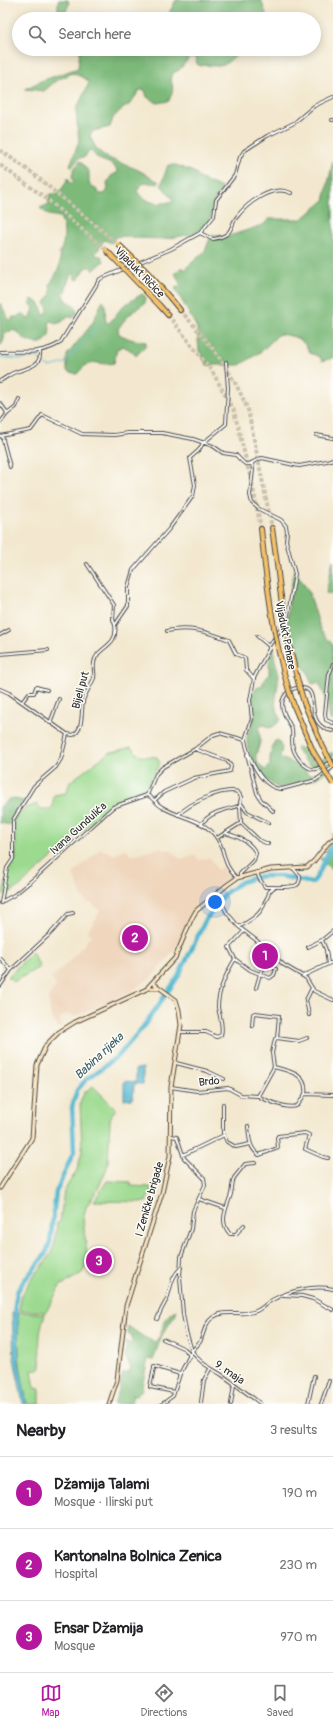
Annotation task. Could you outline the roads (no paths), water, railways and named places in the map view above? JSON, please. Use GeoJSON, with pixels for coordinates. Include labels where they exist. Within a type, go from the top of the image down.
{"type":"FeatureCollection","features":[{"type":"Feature","properties":{"kind":"highway","name":"Vijadukt Ričice"},"geometry":{"type":"LineString","coordinates":[[118,244],[148,273],[180,310]]}},
{"type":"Feature","properties":{"kind":"highway","name":"Vijadukt Ričice"},"geometry":{"type":"LineString","coordinates":[[106,250],[168,315]]}},
{"type":"Feature","properties":{"kind":"highway","name":"Vijadukt Pehare"},"geometry":{"type":"LineString","coordinates":[[272,528],[284,621],[292,664],[304,703],[322,747],[333,766]]}},
{"type":"Feature","properties":{"kind":"highway","name":"Vijadukt Pehare"},"geometry":{"type":"LineString","coordinates":[[261,529],[274,634],[280,660],[294,706],[303,729],[333,784]]}},
{"type":"Feature","properties":{"kind":"main road"},"geometry":{"type":"LineString","coordinates":[[143,991],[153,983],[175,958],[196,911],[216,893],[238,877],[271,869],[300,869],[310,865],[333,839]]}},
{"type":"Feature","properties":{"kind":"main road","name":"I Zeničke brigade"},"geometry":{"type":"LineString","coordinates":[[109,1404],[117,1380],[126,1306],[167,1174],[170,1156],[171,1087],[181,1032],[180,1010],[174,998],[153,983]]}},
{"type":"Feature","properties":{"kind":"main road"},"geometry":{"type":"LineString","coordinates":[[0,1188],[15,1167],[32,1138],[38,1065],[46,1045],[58,1032],[75,1022],[143,991],[153,987],[158,988]]}},
{"type":"Feature","properties":{"kind":"street"},"geometry":{"type":"LineString","coordinates":[[0,352],[40,351],[50,349],[60,343],[100,279],[171,249],[200,233],[214,216],[216,200],[235,174],[240,157],[244,151],[267,136],[294,123],[314,106],[333,97]]}},
{"type":"Feature","properties":{"kind":"street"},"geometry":{"type":"LineString","coordinates":[[200,233],[212,239],[219,238],[227,234],[237,217],[248,206],[265,195],[282,190],[291,193]]}},
{"type":"Feature","properties":{"kind":"street"},"geometry":{"type":"LineString","coordinates":[[0,381],[13,373],[31,368],[40,357],[40,351]]}},
{"type":"Feature","properties":{"kind":"street","name":"Bijeli put"},"geometry":{"type":"LineString","coordinates":[[67,734],[76,734],[80,728],[84,697],[94,677],[95,660],[98,654],[111,644],[116,632],[115,625],[128,606],[128,587],[133,570],[169,530],[193,496],[195,485],[190,458],[199,450],[202,443],[223,427],[227,421],[226,362]]}},
{"type":"Feature","properties":{"kind":"street"},"geometry":{"type":"LineString","coordinates":[[0,422],[16,407],[19,399]]}},
{"type":"Feature","properties":{"kind":"street"},"geometry":{"type":"LineString","coordinates":[[0,403],[7,414]]}},
{"type":"Feature","properties":{"kind":"street"},"geometry":{"type":"LineString","coordinates":[[10,467],[1,436],[31,430],[42,415],[82,434],[114,436],[128,433],[162,433],[213,446],[223,453],[236,455],[243,464],[250,465],[262,458],[299,466],[333,459]]}},
{"type":"Feature","properties":{"kind":"street"},"geometry":{"type":"LineString","coordinates":[[316,435],[333,438]]}},
{"type":"Feature","properties":{"kind":"street"},"geometry":{"type":"LineString","coordinates":[[252,463],[253,470],[250,495],[252,503],[259,509],[281,520],[286,526],[286,541],[295,574],[287,620],[269,646],[266,656],[254,678],[250,700],[252,719],[245,740],[247,756],[257,793],[261,800],[273,811]]}},
{"type":"Feature","properties":{"kind":"street"},"geometry":{"type":"LineString","coordinates":[[87,564],[114,605],[113,619],[115,625]]}},
{"type":"Feature","properties":{"kind":"street"},"geometry":{"type":"LineString","coordinates":[[167,631],[178,629],[196,629],[229,640],[236,654],[246,660],[246,670],[254,678]]}},
{"type":"Feature","properties":{"kind":"street"},"geometry":{"type":"LineString","coordinates":[[0,635],[9,630]]}},
{"type":"Feature","properties":{"kind":"street"},"geometry":{"type":"LineString","coordinates":[[257,636],[269,646]]}},
{"type":"Feature","properties":{"kind":"street"},"geometry":{"type":"LineString","coordinates":[[0,654],[48,650]]}},
{"type":"Feature","properties":{"kind":"street"},"geometry":{"type":"LineString","coordinates":[[333,664],[330,675],[325,714],[326,720],[333,724]]}},
{"type":"Feature","properties":{"kind":"street"},"geometry":{"type":"LineString","coordinates":[[22,702],[28,693],[34,693],[36,687],[47,690]]}},
{"type":"Feature","properties":{"kind":"street"},"geometry":{"type":"LineString","coordinates":[[333,730],[323,727],[315,717],[313,696],[309,690],[295,688],[289,690],[283,702],[283,711],[290,724],[294,752],[306,766],[313,769],[333,761]]}},
{"type":"Feature","properties":{"kind":"street"},"geometry":{"type":"LineString","coordinates":[[0,689],[22,702],[67,734],[61,759],[56,767],[34,786],[13,820],[13,859],[7,868],[0,903]]}},
{"type":"Feature","properties":{"kind":"street"},"geometry":{"type":"LineString","coordinates":[[50,723],[59,699]]}},
{"type":"Feature","properties":{"kind":"street"},"geometry":{"type":"LineString","coordinates":[[225,833],[236,836],[245,841],[254,849],[256,853],[254,860],[238,877],[226,865],[217,838],[201,824],[161,807],[155,800],[148,796],[156,774],[163,767],[195,749],[207,738],[219,733],[245,740]]}},
{"type":"Feature","properties":{"kind":"street"},"geometry":{"type":"LineString","coordinates":[[155,800],[164,792],[194,778],[230,771],[231,766],[227,761],[195,749]]}},
{"type":"Feature","properties":{"kind":"street"},"geometry":{"type":"LineString","coordinates":[[247,753],[261,776],[275,788],[282,789],[316,780],[333,766]]}},
{"type":"Feature","properties":{"kind":"street"},"geometry":{"type":"LineString","coordinates":[[178,815],[208,797],[226,791],[238,792],[240,797],[241,823],[259,840],[268,844]]}},
{"type":"Feature","properties":{"kind":"street","name":"Ivana Gundulića"},"geometry":{"type":"LineString","coordinates":[[0,903],[14,895],[36,877],[113,807],[148,796]]}},
{"type":"Feature","properties":{"kind":"street"},"geometry":{"type":"LineString","coordinates":[[240,803],[247,812],[269,823]]}},
{"type":"Feature","properties":{"kind":"street"},"geometry":{"type":"LineString","coordinates":[[201,824],[208,817],[221,810],[237,807],[240,803]]}},
{"type":"Feature","properties":{"kind":"street"},"geometry":{"type":"LineString","coordinates":[[217,838],[241,823]]}},
{"type":"Feature","properties":{"kind":"street"},"geometry":{"type":"LineString","coordinates":[[258,873],[259,878],[265,887],[295,885],[300,881],[300,876],[293,868]]}},
{"type":"Feature","properties":{"kind":"street"},"geometry":{"type":"LineString","coordinates":[[238,927],[250,921],[264,908],[264,902],[268,898],[269,892],[274,886]]}},
{"type":"Feature","properties":{"kind":"street"},"geometry":{"type":"LineString","coordinates":[[216,893],[223,904],[226,913],[238,927],[284,965],[303,976],[312,988],[321,995],[333,1000]]}},
{"type":"Feature","properties":{"kind":"street"},"geometry":{"type":"LineString","coordinates":[[0,986],[11,970],[51,934],[68,914],[72,913]]}},
{"type":"Feature","properties":{"kind":"street"},"geometry":{"type":"LineString","coordinates":[[244,931],[229,946],[235,959],[250,970],[270,978],[273,977],[275,968],[266,963]]}},
{"type":"Feature","properties":{"kind":"street"},"geometry":{"type":"LineString","coordinates":[[308,947],[322,940],[333,932]]}},
{"type":"Feature","properties":{"kind":"street"},"geometry":{"type":"LineString","coordinates":[[322,940],[326,950],[328,964]]}},
{"type":"Feature","properties":{"kind":"street"},"geometry":{"type":"LineString","coordinates":[[256,988],[260,974],[272,955]]}},
{"type":"Feature","properties":{"kind":"street"},"geometry":{"type":"LineString","coordinates":[[0,958],[11,970]]}},
{"type":"Feature","properties":{"kind":"street"},"geometry":{"type":"LineString","coordinates":[[181,1032],[206,1032],[217,1037],[221,1035],[222,1028],[219,1004],[226,976],[235,959]]}},
{"type":"Feature","properties":{"kind":"street"},"geometry":{"type":"LineString","coordinates":[[303,976],[333,962]]}},
{"type":"Feature","properties":{"kind":"street"},"geometry":{"type":"LineString","coordinates":[[309,1016],[306,1000],[312,988]]}},
{"type":"Feature","properties":{"kind":"street"},"geometry":{"type":"LineString","coordinates":[[252,1026],[253,1014],[255,1013],[279,1016],[277,1038],[275,1038],[272,1053],[274,1067],[258,1096],[276,1104],[294,1106],[298,1104],[305,1094],[306,1087],[302,1079],[290,1071],[274,1067]]}},
{"type":"Feature","properties":{"kind":"street"},"geometry":{"type":"LineString","coordinates":[[277,1038],[299,1041],[307,1038]]}},
{"type":"Feature","properties":{"kind":"street"},"geometry":{"type":"LineString","coordinates":[[176,1063],[207,1071],[224,1079]]}},
{"type":"Feature","properties":{"kind":"street","name":"Brdo"},"geometry":{"type":"LineString","coordinates":[[171,1087],[197,1091],[228,1088],[242,1095],[258,1096]]}},
{"type":"Feature","properties":{"kind":"street"},"geometry":{"type":"LineString","coordinates":[[305,1094],[333,1095]]}},
{"type":"Feature","properties":{"kind":"street"},"geometry":{"type":"LineString","coordinates":[[224,1104],[222,1122],[224,1135],[227,1142],[236,1147],[250,1144]]}},
{"type":"Feature","properties":{"kind":"street"},"geometry":{"type":"LineString","coordinates":[[248,1126],[250,1144],[258,1154],[278,1148],[276,1138],[278,1136],[308,1133],[309,1138],[305,1149],[328,1158]]}},
{"type":"Feature","properties":{"kind":"street"},"geometry":{"type":"LineString","coordinates":[[182,1155],[224,1135]]}},
{"type":"Feature","properties":{"kind":"street"},"geometry":{"type":"LineString","coordinates":[[171,1136],[177,1137],[182,1155],[205,1180],[204,1189],[191,1215],[191,1229],[181,1257],[180,1277],[183,1314],[187,1336],[192,1351]]}},
{"type":"Feature","properties":{"kind":"street"},"geometry":{"type":"LineString","coordinates":[[244,1225],[236,1234],[230,1234],[224,1223],[225,1208],[230,1199],[234,1179],[245,1164],[255,1163]]}},
{"type":"Feature","properties":{"kind":"street"},"geometry":{"type":"LineString","coordinates":[[200,1199],[225,1208]]}},
{"type":"Feature","properties":{"kind":"street"},"geometry":{"type":"LineString","coordinates":[[157,1319],[167,1298],[171,1282],[181,1268]]}},
{"type":"Feature","properties":{"kind":"street"},"geometry":{"type":"LineString","coordinates":[[162,1404],[172,1397],[180,1374],[192,1351],[199,1343],[205,1326],[210,1319],[227,1312],[244,1313],[257,1311],[268,1302],[283,1295],[304,1289],[333,1289]]}},
{"type":"Feature","properties":{"kind":"street"},"geometry":{"type":"LineString","coordinates":[[283,1295],[291,1297],[302,1296],[313,1299],[333,1310]]}},
{"type":"Feature","properties":{"kind":"street"},"geometry":{"type":"LineString","coordinates":[[163,1339],[185,1349],[190,1356]]}},
{"type":"Feature","properties":{"kind":"street","name":"9. maja"},"geometry":{"type":"LineString","coordinates":[[192,1351],[195,1356],[210,1369],[234,1384],[260,1404]]}},
{"type":"Feature","properties":{"kind":"street"},"geometry":{"type":"LineString","coordinates":[[174,1392],[150,1386],[154,1366],[180,1374]]}},
{"type":"Feature","properties":{"kind":"street"},"geometry":{"type":"LineString","coordinates":[[201,1402],[204,1380],[210,1369]]}},
{"type":"Feature","properties":{"kind":"street"},"geometry":{"type":"LineString","coordinates":[[308,1404],[314,1376]]}},
{"type":"Feature","properties":{"kind":"street"},"geometry":{"type":"LineString","coordinates":[[321,1404],[329,1381]]}},
{"type":"Feature","properties":{"kind":"street"},"geometry":{"type":"LineString","coordinates":[[231,1404],[234,1384]]}},
{"type":"Feature","properties":{"kind":"water"},"geometry":{"type":"Polygon","coordinates":[[[143,1068],[143,1084],[134,1084],[133,1099],[124,1100],[124,1081],[136,1082],[136,1069],[143,1068]]]}},
{"type":"Feature","properties":{"kind":"water"},"geometry":{"type":"Polygon","coordinates":[[[12,1313],[18,1313],[19,1361],[27,1404],[23,1404],[14,1359],[12,1313]]]}},
{"type":"Feature","properties":{"kind":"waterway"},"geometry":{"type":"LineString","coordinates":[[0,357],[22,359],[38,357],[46,366],[50,367],[65,363],[98,325]]}},
{"type":"Feature","properties":{"kind":"waterway","name":"Babina rijeka"},"geometry":{"type":"LineString","coordinates":[[16,1319],[15,1304],[17,1292],[23,1282],[45,1255],[50,1242],[56,1192],[74,1151],[72,1107],[77,1090],[86,1080],[119,1055],[143,1027],[178,977],[205,921],[224,894],[241,882],[261,876],[281,876],[312,883],[318,875],[333,845]]}},
{"type":"Feature","properties":{"kind":"tunnel"},"geometry":{"type":"LineString","coordinates":[[0,150],[31,172],[118,244]]}},
{"type":"Feature","properties":{"kind":"tunnel"},"geometry":{"type":"LineString","coordinates":[[0,165],[47,199],[106,250]]}},
{"type":"Feature","properties":{"kind":"tunnel"},"geometry":{"type":"LineString","coordinates":[[180,310],[200,333],[227,369],[248,410],[272,528]]}},
{"type":"Feature","properties":{"kind":"tunnel"},"geometry":{"type":"LineString","coordinates":[[168,315],[212,371],[234,411],[253,488],[261,529]]}},
{"type":"Feature","properties":{"kind":"place","name":"Kantonalna Bolnica Zenica"},"geometry":{"type":"Point","coordinates":[135,938]}},
{"type":"Feature","properties":{"kind":"place","name":"Džamija Talami"},"geometry":{"type":"Point","coordinates":[265,956]}},
{"type":"Feature","properties":{"kind":"place","name":"Ensar Džamija"},"geometry":{"type":"Point","coordinates":[99,1261]}}]}
